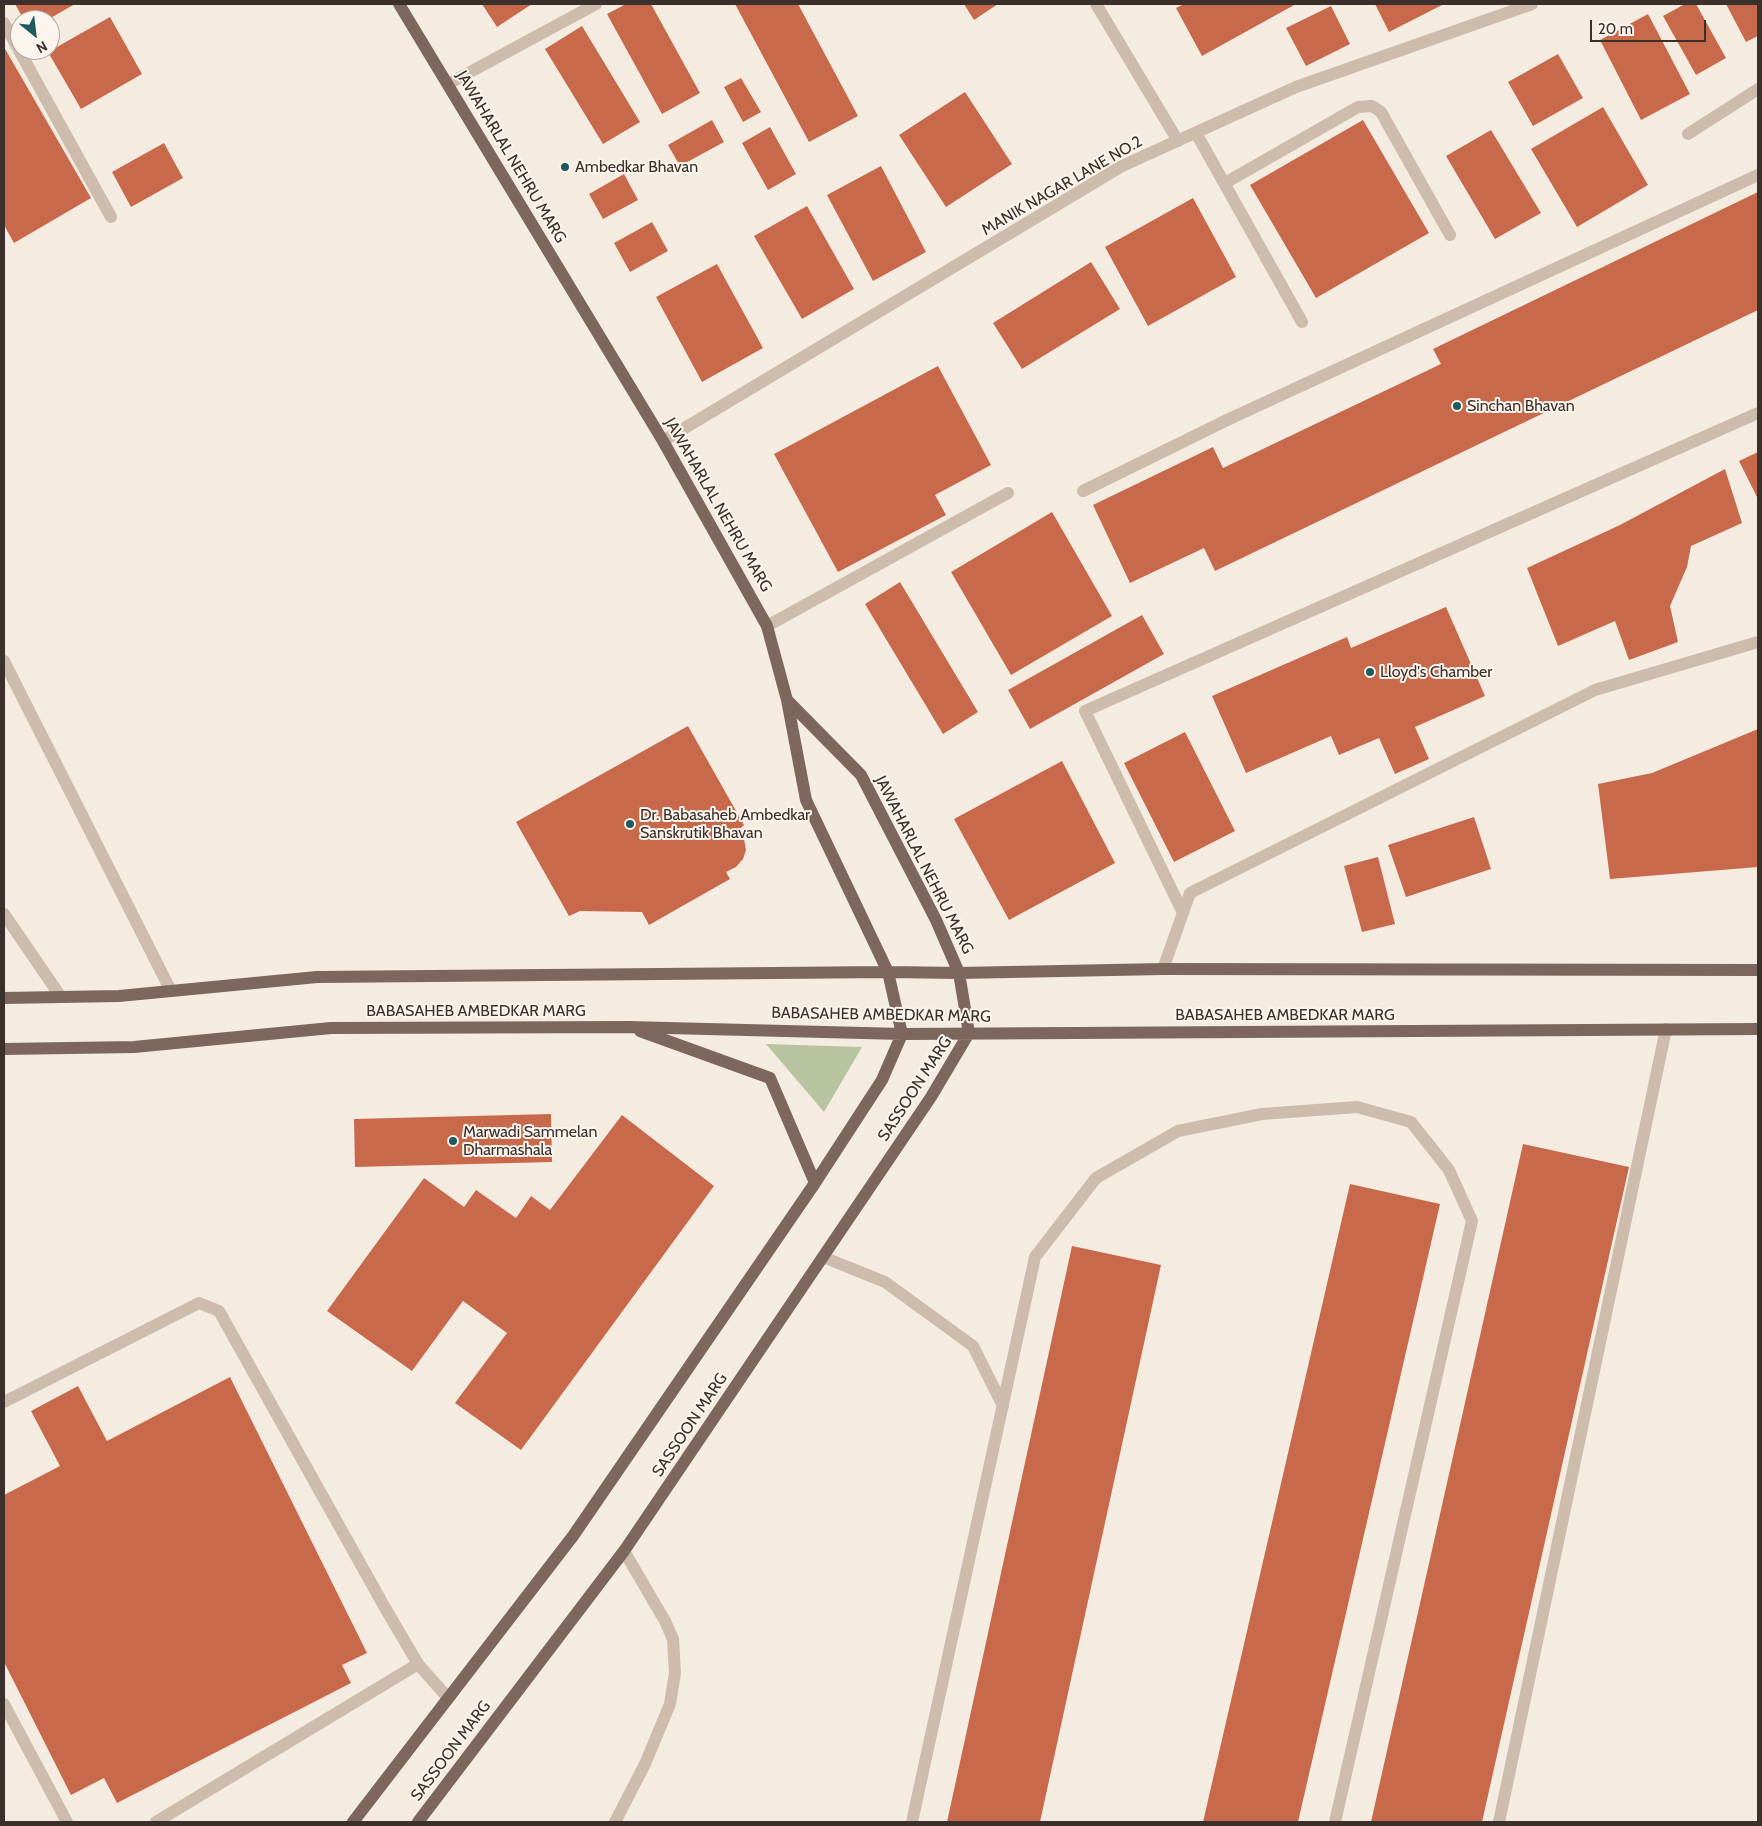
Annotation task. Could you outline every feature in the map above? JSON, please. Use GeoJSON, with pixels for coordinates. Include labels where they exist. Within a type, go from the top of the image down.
{"type":"FeatureCollection","features":[{"type":"Feature","properties":{"kind":"main road","name":"JAWAHARLAL NEHRU MARG"},"geometry":{"type":"LineString","coordinates":[[399,4],[663,441],[767,626],[786,700],[861,775],[936,920],[959,973],[970,1033]]}},
{"type":"Feature","properties":{"kind":"main road"},"geometry":{"type":"LineString","coordinates":[[786,700],[806,800],[888,972],[902,1034]]}},
{"type":"Feature","properties":{"kind":"main road"},"geometry":{"type":"LineString","coordinates":[[4,998],[119,996],[317,977],[959,973],[1164,969],[1758,970]]}},
{"type":"Feature","properties":{"kind":"main road"},"geometry":{"type":"LineString","coordinates":[[629,1027],[770,1078],[815,1183]]}},
{"type":"Feature","properties":{"kind":"main road","name":"BABASAHEB AMBEDKAR MARG"},"geometry":{"type":"LineString","coordinates":[[4,1049],[134,1047],[331,1028],[629,1027],[902,1034],[1758,1029]]}},
{"type":"Feature","properties":{"kind":"main road","name":"SASSOON MARG"},"geometry":{"type":"LineString","coordinates":[[418,1822],[624,1551],[931,1097],[970,1033]]}},
{"type":"Feature","properties":{"kind":"main road","name":"SASSOON MARG"},"geometry":{"type":"LineString","coordinates":[[353,1822],[572,1536],[815,1183],[882,1080],[902,1034]]}},
{"type":"Feature","properties":{"kind":"street"},"geometry":{"type":"LineString","coordinates":[[448,84],[596,4]]}},
{"type":"Feature","properties":{"kind":"street"},"geometry":{"type":"LineString","coordinates":[[1096,4],[1178,141]]}},
{"type":"Feature","properties":{"kind":"street","name":"MANIK NAGAR LANE NO.2"},"geometry":{"type":"LineString","coordinates":[[663,441],[1122,166],[1296,87],[1532,4]]}},
{"type":"Feature","properties":{"kind":"street"},"geometry":{"type":"LineString","coordinates":[[4,23],[111,217]]}},
{"type":"Feature","properties":{"kind":"street"},"geometry":{"type":"LineString","coordinates":[[1688,134],[1758,89]]}},
{"type":"Feature","properties":{"kind":"street"},"geometry":{"type":"LineString","coordinates":[[1225,183],[1358,107],[1372,106],[1381,112],[1450,235]]}},
{"type":"Feature","properties":{"kind":"street"},"geometry":{"type":"LineString","coordinates":[[1196,133],[1302,322]]}},
{"type":"Feature","properties":{"kind":"street"},"geometry":{"type":"LineString","coordinates":[[1083,491],[1226,420],[1758,175]]}},
{"type":"Feature","properties":{"kind":"street"},"geometry":{"type":"LineString","coordinates":[[1183,913],[1085,712],[1758,413]]}},
{"type":"Feature","properties":{"kind":"street"},"geometry":{"type":"LineString","coordinates":[[767,626],[1008,493]]}},
{"type":"Feature","properties":{"kind":"street"},"geometry":{"type":"LineString","coordinates":[[1164,969],[1190,892],[1596,690],[1758,642]]}},
{"type":"Feature","properties":{"kind":"street"},"geometry":{"type":"LineString","coordinates":[[4,661],[171,991]]}},
{"type":"Feature","properties":{"kind":"street"},"geometry":{"type":"LineString","coordinates":[[4,914],[61,997]]}},
{"type":"Feature","properties":{"kind":"street"},"geometry":{"type":"LineString","coordinates":[[1499,1822],[1666,1029]]}},
{"type":"Feature","properties":{"kind":"street"},"geometry":{"type":"LineString","coordinates":[[912,1822],[1035,1257],[1096,1178],[1178,1131],[1262,1114],[1357,1107],[1411,1122],[1449,1170],[1472,1221],[1335,1822]]}},
{"type":"Feature","properties":{"kind":"street"},"geometry":{"type":"LineString","coordinates":[[823,1257],[885,1282],[972,1346],[1003,1406]]}},
{"type":"Feature","properties":{"kind":"street"},"geometry":{"type":"LineString","coordinates":[[4,1402],[199,1303],[219,1311],[418,1664],[448,1698]]}},
{"type":"Feature","properties":{"kind":"street"},"geometry":{"type":"LineString","coordinates":[[615,1822],[645,1764],[670,1704],[675,1673],[672,1639],[665,1621],[624,1551]]}},
{"type":"Feature","properties":{"kind":"street"},"geometry":{"type":"LineString","coordinates":[[156,1822],[418,1664]]}},
{"type":"Feature","properties":{"kind":"street"},"geometry":{"type":"LineString","coordinates":[[4,1704],[67,1822]]}},
{"type":"Feature","properties":{"kind":"green space"},"geometry":{"type":"Polygon","coordinates":[[[766,1044],[862,1047],[824,1112],[766,1044]]]}},
{"type":"Feature","properties":{"kind":"building"},"geometry":{"type":"Polygon","coordinates":[[[15,4],[75,4],[60,13],[60,10],[18,10],[15,4]]]}},
{"type":"Feature","properties":{"kind":"building"},"geometry":{"type":"Polygon","coordinates":[[[482,4],[532,4],[497,27],[482,4]]]}},
{"type":"Feature","properties":{"kind":"building"},"geometry":{"type":"Polygon","coordinates":[[[626,4],[651,4],[700,93],[662,114],[607,14],[626,4]]]}},
{"type":"Feature","properties":{"kind":"building"},"geometry":{"type":"Polygon","coordinates":[[[735,4],[798,4],[858,116],[809,142],[735,4]]]}},
{"type":"Feature","properties":{"kind":"building"},"geometry":{"type":"Polygon","coordinates":[[[964,4],[998,4],[974,20],[964,4]]]}},
{"type":"Feature","properties":{"kind":"building"},"geometry":{"type":"Polygon","coordinates":[[[1184,4],[1296,4],[1202,56],[1176,8],[1184,4]]]}},
{"type":"Feature","properties":{"kind":"building"},"geometry":{"type":"Polygon","coordinates":[[[1375,4],[1444,4],[1389,32],[1375,4]]]}},
{"type":"Feature","properties":{"kind":"building"},"geometry":{"type":"Polygon","coordinates":[[[1685,4],[1696,4],[1726,58],[1696,75],[1663,16],[1685,4]]]}},
{"type":"Feature","properties":{"kind":"building"},"geometry":{"type":"Polygon","coordinates":[[[1726,4],[1758,4],[1758,36],[1746,42],[1726,4]]]}},
{"type":"Feature","properties":{"kind":"building"},"geometry":{"type":"Polygon","coordinates":[[[1331,6],[1350,44],[1306,66],[1286,28],[1331,6]]]}},
{"type":"Feature","properties":{"kind":"building"},"geometry":{"type":"Polygon","coordinates":[[[1648,14],[1690,94],[1641,120],[1600,40],[1648,14]]]}},
{"type":"Feature","properties":{"kind":"building"},"geometry":{"type":"Polygon","coordinates":[[[110,17],[142,74],[81,109],[53,60],[60,60],[60,45],[110,17]]]}},
{"type":"Feature","properties":{"kind":"building"},"geometry":{"type":"Polygon","coordinates":[[[582,26],[640,122],[603,144],[545,49],[582,26]]]}},
{"type":"Feature","properties":{"kind":"building"},"geometry":{"type":"Polygon","coordinates":[[[4,47],[91,198],[14,243],[4,225],[4,47]]]}},
{"type":"Feature","properties":{"kind":"building"},"geometry":{"type":"Polygon","coordinates":[[[1558,54],[1583,98],[1533,126],[1508,82],[1558,54]]]}},
{"type":"Feature","properties":{"kind":"building"},"geometry":{"type":"Polygon","coordinates":[[[741,78],[761,112],[743,122],[724,87],[741,78]]]}},
{"type":"Feature","properties":{"kind":"building"},"geometry":{"type":"Polygon","coordinates":[[[965,92],[1012,164],[946,207],[899,135],[965,92]]]}},
{"type":"Feature","properties":{"kind":"building"},"geometry":{"type":"Polygon","coordinates":[[[1603,107],[1648,185],[1577,227],[1531,149],[1603,107]]]}},
{"type":"Feature","properties":{"kind":"building"},"geometry":{"type":"Polygon","coordinates":[[[712,120],[724,142],[680,166],[668,145],[712,120]]]}},
{"type":"Feature","properties":{"kind":"building"},"geometry":{"type":"Polygon","coordinates":[[[1363,120],[1429,233],[1316,298],[1250,185],[1363,120]]]}},
{"type":"Feature","properties":{"kind":"building"},"geometry":{"type":"Polygon","coordinates":[[[770,127],[796,174],[768,190],[742,143],[770,127]]]}},
{"type":"Feature","properties":{"kind":"building"},"geometry":{"type":"Polygon","coordinates":[[[1491,130],[1541,213],[1495,239],[1446,156],[1491,130]]]}},
{"type":"Feature","properties":{"kind":"building"},"geometry":{"type":"Polygon","coordinates":[[[164,143],[183,178],[131,207],[112,172],[164,143]]]}},
{"type":"Feature","properties":{"kind":"building"},"geometry":{"type":"Polygon","coordinates":[[[881,166],[926,252],[873,281],[827,195],[881,166]]]}},
{"type":"Feature","properties":{"kind":"building"},"geometry":{"type":"Polygon","coordinates":[[[624,174],[638,200],[603,219],[589,194],[624,174]]]}},
{"type":"Feature","properties":{"kind":"building","name":"Sinchan Bhavan"},"geometry":{"type":"Polygon","coordinates":[[[1758,192],[1758,310],[1215,571],[1204,548],[1130,583],[1093,505],[1213,447],[1223,468],[1441,364],[1433,349],[1758,192]]]}},
{"type":"Feature","properties":{"kind":"building"},"geometry":{"type":"Polygon","coordinates":[[[1193,198],[1236,277],[1148,326],[1105,247],[1193,198]]]}},
{"type":"Feature","properties":{"kind":"building"},"geometry":{"type":"Polygon","coordinates":[[[807,206],[854,289],[802,319],[754,236],[807,206]]]}},
{"type":"Feature","properties":{"kind":"building"},"geometry":{"type":"Polygon","coordinates":[[[652,222],[668,251],[630,272],[614,243],[652,222]]]}},
{"type":"Feature","properties":{"kind":"building"},"geometry":{"type":"Polygon","coordinates":[[[1091,262],[1120,309],[1022,369],[993,323],[1091,262]]]}},
{"type":"Feature","properties":{"kind":"building"},"geometry":{"type":"Polygon","coordinates":[[[717,264],[763,348],[702,382],[656,297],[717,264]]]}},
{"type":"Feature","properties":{"kind":"building"},"geometry":{"type":"Polygon","coordinates":[[[938,366],[991,465],[935,495],[946,515],[838,572],[774,454],[938,366]]]}},
{"type":"Feature","properties":{"kind":"building"},"geometry":{"type":"Polygon","coordinates":[[[1758,452],[1758,499],[1739,461],[1758,452]]]}},
{"type":"Feature","properties":{"kind":"building"},"geometry":{"type":"Polygon","coordinates":[[[1725,469],[1742,523],[1691,546],[1687,567],[1670,606],[1678,642],[1629,660],[1615,621],[1558,646],[1527,568],[1620,525],[1725,469]]]}},
{"type":"Feature","properties":{"kind":"building"},"geometry":{"type":"Polygon","coordinates":[[[1052,512],[1112,616],[1011,675],[951,572],[1052,512]]]}},
{"type":"Feature","properties":{"kind":"building"},"geometry":{"type":"Polygon","coordinates":[[[900,582],[978,712],[943,734],[865,604],[900,582]]]}},
{"type":"Feature","properties":{"kind":"building","name":"Lloyd's Chamber"},"geometry":{"type":"Polygon","coordinates":[[[1446,607],[1485,696],[1415,727],[1429,759],[1395,774],[1379,738],[1339,755],[1331,736],[1246,773],[1212,696],[1347,637],[1351,648],[1446,607]]]}},
{"type":"Feature","properties":{"kind":"building"},"geometry":{"type":"Polygon","coordinates":[[[1142,615],[1164,654],[1030,729],[1008,690],[1142,615]]]}},
{"type":"Feature","properties":{"kind":"building","name":"Dr. Babasaheb Ambedkar Sanskrutik Bhavan"},"geometry":{"type":"Polygon","coordinates":[[[688,726],[744,825],[740,829],[746,850],[743,859],[736,867],[726,872],[730,879],[649,925],[642,912],[580,911],[569,916],[516,822],[688,726]]]}},
{"type":"Feature","properties":{"kind":"building"},"geometry":{"type":"Polygon","coordinates":[[[1758,729],[1758,867],[1610,879],[1598,784],[1652,773],[1758,729]]]}},
{"type":"Feature","properties":{"kind":"building"},"geometry":{"type":"Polygon","coordinates":[[[1185,732],[1235,831],[1174,862],[1124,763],[1185,732]]]}},
{"type":"Feature","properties":{"kind":"building"},"geometry":{"type":"Polygon","coordinates":[[[1062,761],[1115,863],[1009,920],[954,819],[1062,761]]]}},
{"type":"Feature","properties":{"kind":"building"},"geometry":{"type":"Polygon","coordinates":[[[1474,817],[1491,869],[1406,897],[1388,845],[1474,817]]]}},
{"type":"Feature","properties":{"kind":"building"},"geometry":{"type":"Polygon","coordinates":[[[1378,857],[1395,924],[1362,932],[1344,866],[1378,857]]]}},
{"type":"Feature","properties":{"kind":"building","name":"Marwadi Sammelan Dharmashala"},"geometry":{"type":"Polygon","coordinates":[[[551,1114],[552,1162],[355,1167],[354,1119],[551,1114]]]}},
{"type":"Feature","properties":{"kind":"building"},"geometry":{"type":"Polygon","coordinates":[[[622,1115],[714,1186],[521,1450],[455,1403],[507,1333],[463,1301],[412,1371],[327,1311],[424,1178],[464,1207],[476,1190],[516,1218],[531,1196],[550,1210],[622,1115]]]}},
{"type":"Feature","properties":{"kind":"building"},"geometry":{"type":"Polygon","coordinates":[[[1523,1144],[1629,1167],[1482,1822],[1371,1822],[1523,1144]]]}},
{"type":"Feature","properties":{"kind":"building"},"geometry":{"type":"Polygon","coordinates":[[[1350,1184],[1440,1204],[1298,1822],[1203,1822],[1350,1184]]]}},
{"type":"Feature","properties":{"kind":"building"},"geometry":{"type":"Polygon","coordinates":[[[1072,1246],[1161,1265],[1040,1822],[947,1822],[1072,1246]]]}},
{"type":"Feature","properties":{"kind":"building"},"geometry":{"type":"Polygon","coordinates":[[[230,1377],[367,1653],[342,1665],[351,1683],[117,1803],[104,1778],[71,1795],[4,1662],[4,1495],[60,1466],[31,1411],[78,1386],[107,1441],[230,1377]]]}},
{"type":"Feature","properties":{"kind":"place","name":"Ambedkar Bhavan"},"geometry":{"type":"Point","coordinates":[565,167]}},
{"type":"Feature","properties":{"kind":"place","name":"Sinchan Bhavan"},"geometry":{"type":"Point","coordinates":[1457,406]}},
{"type":"Feature","properties":{"kind":"place","name":"Lloyd's Chamber"},"geometry":{"type":"Point","coordinates":[1370,672]}},
{"type":"Feature","properties":{"kind":"place","name":"Dr. Babasaheb Ambedkar Sanskrutik Bhavan"},"geometry":{"type":"Point","coordinates":[630,824]}},
{"type":"Feature","properties":{"kind":"place","name":"Marwadi Sammelan Dharmashala"},"geometry":{"type":"Point","coordinates":[453,1141]}}]}
